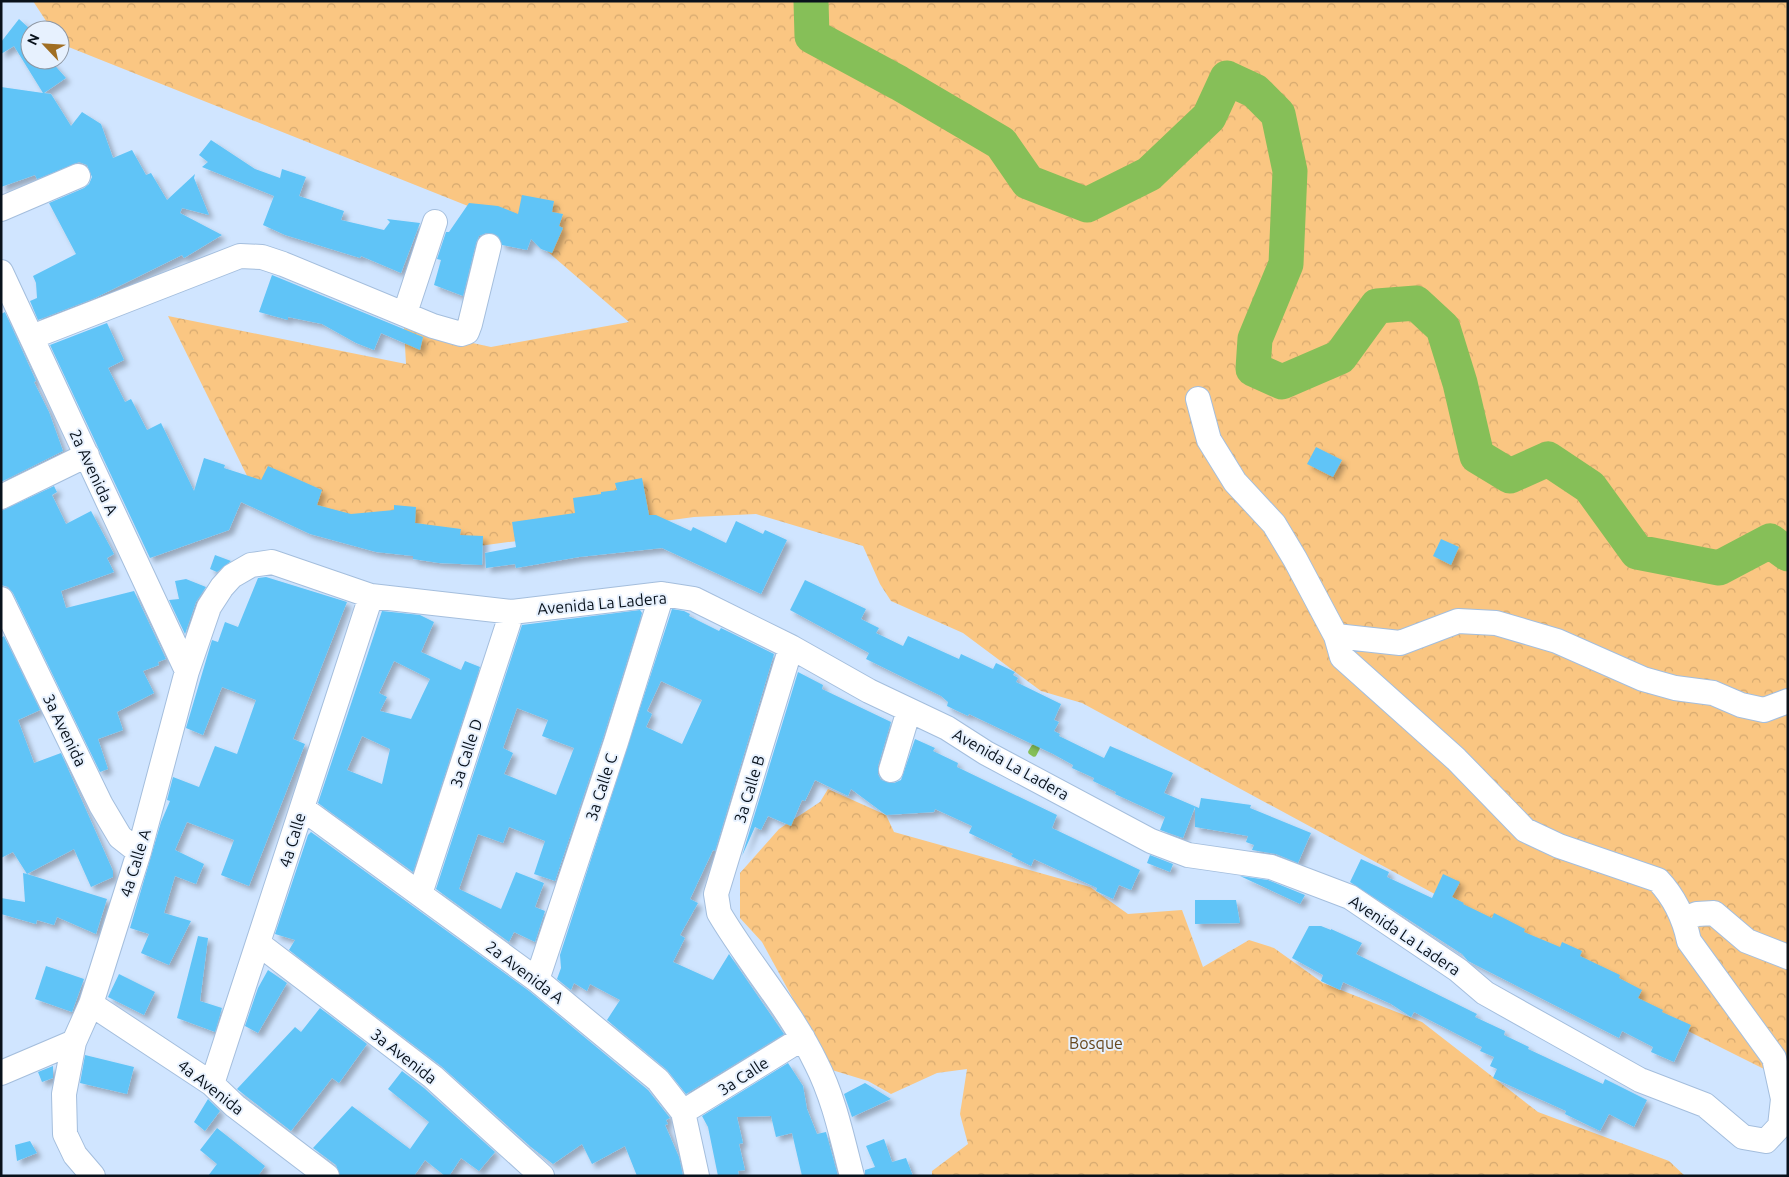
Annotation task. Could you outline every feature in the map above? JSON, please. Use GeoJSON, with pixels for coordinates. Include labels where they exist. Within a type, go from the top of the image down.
{"type":"FeatureCollection","features":[{"type":"Feature","properties":{"kind":"street"},"geometry":{"type":"LineString","coordinates":[[1,209],[78,176]]}},
{"type":"Feature","properties":{"kind":"street"},"geometry":{"type":"LineString","coordinates":[[405,313],[435,222]]}},
{"type":"Feature","properties":{"kind":"street"},"geometry":{"type":"LineString","coordinates":[[32,337],[240,256],[262,257],[283,264],[433,326],[461,334],[467,332],[489,246]]}},
{"type":"Feature","properties":{"kind":"street","name":"2a Avenida A"},"geometry":{"type":"LineString","coordinates":[[1,272],[188,671]]}},
{"type":"Feature","properties":{"kind":"street"},"geometry":{"type":"LineString","coordinates":[[1198,399],[1209,440],[1235,482],[1274,524],[1336,636],[1342,657],[1456,759],[1525,830],[1559,846],[1658,880],[1669,892],[1684,919],[1697,914],[1714,913],[1747,941],[1788,957]]}},
{"type":"Feature","properties":{"kind":"street"},"geometry":{"type":"LineString","coordinates":[[1,497],[87,455]]}},
{"type":"Feature","properties":{"kind":"street","name":"Avenida La Ladera"},"geometry":{"type":"LineString","coordinates":[[232,576],[252,565],[272,562],[371,596],[512,612],[662,594],[694,599],[791,648],[869,691],[947,728],[986,753],[1151,841],[1188,855],[1271,866],[1350,896],[1458,970],[1485,993],[1640,1080],[1705,1105],[1743,1137],[1766,1141],[1780,1126],[1783,1099],[1774,1058],[1689,941],[1684,919]]}},
{"type":"Feature","properties":{"kind":"street","name":"4a Calle A"},"geometry":{"type":"LineString","coordinates":[[94,1176],[75,1155],[65,1134],[64,1094],[74,1042],[91,1004],[139,852],[188,671],[209,607],[232,576]]}},
{"type":"Feature","properties":{"kind":"street","name":"3a Calle C"},"geometry":{"type":"LineString","coordinates":[[537,980],[616,742],[662,594]]}},
{"type":"Feature","properties":{"kind":"street","name":"4a Calle"},"geometry":{"type":"LineString","coordinates":[[212,1084],[371,596]]}},
{"type":"Feature","properties":{"kind":"street","name":"3a Avenida"},"geometry":{"type":"LineString","coordinates":[[1,599],[101,804],[120,837],[139,852]]}},
{"type":"Feature","properties":{"kind":"street","name":"3a Calle D"},"geometry":{"type":"LineString","coordinates":[[420,894],[512,612]]}},
{"type":"Feature","properties":{"kind":"street"},"geometry":{"type":"LineString","coordinates":[[1336,636],[1400,643],[1458,621],[1496,623],[1557,641],[1643,679],[1675,688],[1713,693],[1741,705],[1764,710],[1788,701]]}},
{"type":"Feature","properties":{"kind":"street","name":"3a Calle B"},"geometry":{"type":"LineString","coordinates":[[791,648],[716,894],[718,913],[758,969],[803,1038]]}},
{"type":"Feature","properties":{"kind":"street"},"geometry":{"type":"LineString","coordinates":[[891,770],[909,710]]}},
{"type":"Feature","properties":{"kind":"street","name":"2a Avenida A"},"geometry":{"type":"LineString","coordinates":[[302,808],[537,980],[658,1080],[683,1112],[697,1176]]}},
{"type":"Feature","properties":{"kind":"street","name":"3a Avenida"},"geometry":{"type":"LineString","coordinates":[[259,944],[433,1077],[542,1176]]}},
{"type":"Feature","properties":{"kind":"street","name":"4a Avenida"},"geometry":{"type":"LineString","coordinates":[[91,1004],[212,1084],[235,1106],[327,1176]]}},
{"type":"Feature","properties":{"kind":"street"},"geometry":{"type":"LineString","coordinates":[[803,1038],[817,1065],[836,1115],[852,1176]]}},
{"type":"Feature","properties":{"kind":"street","name":"3a Calle"},"geometry":{"type":"LineString","coordinates":[[683,1112],[803,1038]]}},
{"type":"Feature","properties":{"kind":"street"},"geometry":{"type":"LineString","coordinates":[[1,1073],[74,1042]]}},
{"type":"Feature","properties":{"kind":"green space"},"geometry":{"type":"Polygon","coordinates":[[[33,1],[1788,1],[1788,1081],[1680,1027],[1082,703],[1041,691],[963,633],[891,601],[880,584],[863,546],[756,514],[694,517],[472,547],[258,498],[168,316],[406,364],[404,328],[491,347],[629,322],[518,226],[70,48],[70,20],[45,20],[33,1]]]}},
{"type":"Feature","properties":{"kind":"green space","name":"Bosque"},"geometry":{"type":"Polygon","coordinates":[[[828,789],[886,815],[894,832],[1090,887],[1128,914],[1182,910],[1203,967],[1249,940],[1274,948],[1323,983],[1422,1022],[1538,1112],[1669,1161],[1685,1176],[932,1176],[932,1171],[968,1144],[960,1114],[967,1069],[937,1073],[891,1094],[868,1081],[832,1070],[762,942],[740,918],[740,873],[779,829],[820,802],[828,789]]]}},
{"type":"Feature","properties":{"kind":"building"},"geometry":{"type":"Polygon","coordinates":[[[19,19],[20,56],[14,46],[1,54],[1,42],[19,19]]]}},
{"type":"Feature","properties":{"kind":"building"},"geometry":{"type":"Polygon","coordinates":[[[29,70],[59,70],[66,78],[44,93],[51,94],[71,126],[82,112],[101,124],[113,158],[132,150],[146,175],[151,173],[167,200],[195,174],[194,178],[209,215],[182,208],[180,213],[222,235],[184,258],[182,255],[95,298],[38,320],[30,301],[37,298],[36,283],[33,276],[76,254],[49,203],[84,188],[89,184],[92,177],[87,165],[79,162],[37,179],[35,175],[1,187],[1,87],[43,93],[29,70]]]}},
{"type":"Feature","properties":{"kind":"building"},"geometry":{"type":"Polygon","coordinates":[[[211,140],[255,169],[280,178],[282,169],[306,177],[299,196],[344,211],[341,220],[384,230],[390,222],[387,219],[420,223],[401,273],[361,256],[360,258],[285,235],[263,225],[274,196],[202,167],[208,162],[199,155],[211,140]]]}},
{"type":"Feature","properties":{"kind":"building"},"geometry":{"type":"Polygon","coordinates":[[[522,195],[554,201],[552,212],[563,214],[559,226],[563,228],[552,253],[541,249],[531,239],[527,250],[502,245],[498,236],[486,233],[479,236],[476,243],[463,296],[434,285],[441,260],[437,259],[446,232],[449,232],[469,203],[498,206],[518,214],[522,195]]]}},
{"type":"Feature","properties":{"kind":"building"},"geometry":{"type":"Polygon","coordinates":[[[272,275],[423,337],[420,350],[381,333],[374,350],[356,343],[322,324],[288,317],[288,320],[259,312],[272,275]]]}},
{"type":"Feature","properties":{"kind":"building"},"geometry":{"type":"Polygon","coordinates":[[[5,312],[36,381],[34,382],[49,412],[63,451],[1,482],[1,314],[5,312]]]}},
{"type":"Feature","properties":{"kind":"building"},"geometry":{"type":"Polygon","coordinates":[[[107,323],[124,360],[108,368],[125,402],[131,399],[147,430],[161,423],[194,491],[204,458],[225,465],[224,468],[261,480],[268,466],[322,490],[317,505],[351,514],[394,510],[394,505],[416,507],[415,523],[461,529],[460,535],[483,536],[482,565],[439,563],[413,559],[413,556],[376,552],[310,534],[241,502],[229,530],[150,558],[50,345],[107,323]]]}},
{"type":"Feature","properties":{"kind":"building"},"geometry":{"type":"Polygon","coordinates":[[[1316,447],[1342,460],[1333,477],[1307,464],[1316,447]]]}},
{"type":"Feature","properties":{"kind":"building"},"geometry":{"type":"Polygon","coordinates":[[[642,478],[649,515],[656,515],[691,531],[693,527],[726,543],[736,521],[763,534],[765,530],[787,540],[761,594],[662,548],[579,557],[516,568],[515,564],[486,568],[485,553],[516,547],[512,522],[575,513],[573,498],[617,490],[615,483],[642,478]]]}},
{"type":"Feature","properties":{"kind":"building"},"geometry":{"type":"Polygon","coordinates":[[[54,486],[57,492],[52,495],[66,524],[91,511],[114,554],[107,558],[114,572],[61,591],[66,608],[134,591],[166,659],[158,662],[159,665],[143,671],[154,693],[117,712],[123,730],[98,739],[108,769],[100,772],[13,593],[8,587],[1,585],[1,511],[54,486]]]}},
{"type":"Feature","properties":{"kind":"building"},"geometry":{"type":"Polygon","coordinates":[[[1441,539],[1459,547],[1451,565],[1433,556],[1441,539]]]}},
{"type":"Feature","properties":{"kind":"building"},"geometry":{"type":"Polygon","coordinates":[[[215,555],[231,561],[217,572],[210,569],[215,555]]]}},
{"type":"Feature","properties":{"kind":"building"},"geometry":{"type":"Polygon","coordinates":[[[266,577],[347,602],[293,739],[305,744],[249,886],[221,875],[234,840],[187,822],[175,850],[204,864],[196,884],[175,876],[164,913],[191,921],[169,965],[141,953],[149,934],[130,928],[161,822],[170,801],[167,800],[173,777],[199,787],[215,746],[237,754],[256,700],[222,687],[203,735],[186,728],[212,640],[218,642],[225,622],[238,627],[258,578],[266,577]]]}},
{"type":"Feature","properties":{"kind":"building"},"geometry":{"type":"Polygon","coordinates":[[[186,579],[206,587],[196,602],[185,634],[169,600],[179,599],[175,581],[186,579]]]}},
{"type":"Feature","properties":{"kind":"building"},"geometry":{"type":"Polygon","coordinates":[[[805,580],[866,609],[861,619],[879,628],[876,633],[903,646],[908,636],[959,659],[961,654],[993,669],[996,663],[1015,672],[1013,675],[1018,678],[1016,682],[1061,704],[1054,720],[1059,722],[1054,731],[1060,734],[1059,736],[1104,758],[1110,746],[1173,773],[1164,793],[1199,808],[1201,798],[1251,805],[1250,808],[1311,833],[1298,863],[1276,854],[1252,850],[1254,845],[1246,842],[1248,836],[1195,827],[1195,807],[1183,838],[1160,830],[1165,817],[1115,794],[1116,792],[1093,781],[1094,778],[1072,768],[1073,765],[1053,754],[969,714],[968,716],[947,706],[948,702],[941,696],[866,659],[869,653],[790,610],[805,580]]]}},
{"type":"Feature","properties":{"kind":"building"},"geometry":{"type":"Polygon","coordinates":[[[672,609],[684,611],[690,614],[689,616],[719,631],[721,628],[774,654],[715,851],[713,850],[690,899],[698,903],[680,935],[685,938],[673,962],[713,980],[729,954],[784,1034],[686,1094],[667,1070],[607,1020],[620,1000],[590,984],[587,991],[574,983],[571,990],[557,979],[561,968],[560,955],[672,609]],[[661,681],[647,711],[652,714],[646,727],[682,744],[702,700],[661,681]]]}},
{"type":"Feature","properties":{"kind":"building"},"geometry":{"type":"Polygon","coordinates":[[[640,610],[642,613],[603,738],[555,881],[534,874],[545,841],[509,827],[503,843],[478,834],[459,889],[501,909],[516,872],[544,883],[535,907],[545,911],[535,942],[514,932],[509,942],[436,889],[522,625],[640,610]],[[517,708],[503,748],[513,753],[504,774],[556,795],[574,748],[542,736],[548,720],[517,708]]]}},
{"type":"Feature","properties":{"kind":"building"},"geometry":{"type":"Polygon","coordinates":[[[382,611],[420,615],[434,622],[421,652],[461,670],[465,661],[480,667],[413,872],[318,803],[382,611]],[[394,661],[379,693],[387,697],[380,711],[411,719],[430,679],[394,661]],[[362,736],[347,770],[382,784],[390,749],[362,736]]]}},
{"type":"Feature","properties":{"kind":"building"},"geometry":{"type":"Polygon","coordinates":[[[4,636],[40,710],[18,720],[34,763],[61,753],[113,871],[113,877],[91,887],[74,849],[27,874],[13,852],[1,858],[1,638],[4,636]]]}},
{"type":"Feature","properties":{"kind":"building"},"geometry":{"type":"Polygon","coordinates":[[[798,672],[823,685],[822,689],[891,722],[878,766],[878,774],[881,780],[894,783],[901,780],[915,739],[935,748],[933,751],[958,763],[957,767],[1057,815],[1052,828],[1140,870],[1131,890],[1119,885],[1113,899],[1096,891],[1097,888],[1034,859],[1031,866],[1011,856],[1013,854],[969,833],[972,826],[935,809],[934,812],[886,815],[851,789],[848,796],[815,780],[805,801],[802,800],[791,826],[768,816],[761,830],[755,827],[742,856],[798,672]]]}},
{"type":"Feature","properties":{"kind":"building"},"geometry":{"type":"Polygon","coordinates":[[[311,832],[529,991],[648,1090],[670,1118],[666,1120],[668,1124],[665,1125],[679,1157],[683,1176],[637,1176],[625,1146],[592,1164],[582,1144],[553,1164],[531,1147],[441,1066],[289,950],[295,940],[275,934],[308,835],[311,832]]]}},
{"type":"Feature","properties":{"kind":"building"},"geometry":{"type":"Polygon","coordinates":[[[1150,855],[1173,864],[1170,872],[1147,863],[1150,855]]]}},
{"type":"Feature","properties":{"kind":"building"},"geometry":{"type":"Polygon","coordinates":[[[1361,859],[1389,872],[1387,877],[1432,898],[1443,874],[1460,882],[1452,897],[1463,904],[1492,918],[1494,913],[1525,929],[1524,932],[1560,947],[1562,942],[1582,951],[1580,956],[1620,975],[1619,978],[1642,990],[1638,998],[1663,1010],[1662,1012],[1691,1025],[1674,1062],[1651,1052],[1653,1047],[1622,1031],[1619,1038],[1468,961],[1462,954],[1350,882],[1361,859]]]}},
{"type":"Feature","properties":{"kind":"building"},"geometry":{"type":"Polygon","coordinates":[[[23,873],[107,899],[96,934],[57,917],[54,925],[37,920],[36,924],[1,914],[1,898],[25,902],[23,873]]]}},
{"type":"Feature","properties":{"kind":"building"},"geometry":{"type":"Polygon","coordinates":[[[1240,876],[1268,880],[1305,895],[1300,904],[1240,876]]]}},
{"type":"Feature","properties":{"kind":"building"},"geometry":{"type":"Polygon","coordinates":[[[1195,900],[1236,900],[1240,923],[1195,924],[1195,900]]]}},
{"type":"Feature","properties":{"kind":"building"},"geometry":{"type":"Polygon","coordinates":[[[1309,926],[1321,926],[1331,929],[1362,943],[1356,954],[1477,1014],[1475,1017],[1505,1031],[1504,1035],[1529,1047],[1528,1049],[1603,1084],[1605,1079],[1647,1100],[1634,1127],[1609,1114],[1600,1131],[1565,1114],[1566,1111],[1493,1078],[1497,1069],[1490,1066],[1494,1057],[1480,1051],[1482,1047],[1414,1012],[1411,1017],[1391,1004],[1343,982],[1340,990],[1321,981],[1323,975],[1292,958],[1309,926]]]}},
{"type":"Feature","properties":{"kind":"building"},"geometry":{"type":"Polygon","coordinates":[[[198,936],[208,938],[200,1001],[222,1008],[215,1032],[177,1018],[198,936]]]}},
{"type":"Feature","properties":{"kind":"building"},"geometry":{"type":"Polygon","coordinates":[[[46,966],[84,979],[72,1012],[35,999],[46,966]]]}},
{"type":"Feature","properties":{"kind":"building"},"geometry":{"type":"Polygon","coordinates":[[[268,970],[287,983],[258,1033],[245,1026],[258,988],[268,970]]]}},
{"type":"Feature","properties":{"kind":"building"},"geometry":{"type":"Polygon","coordinates":[[[119,974],[155,992],[144,1015],[108,997],[119,974]]]}},
{"type":"Feature","properties":{"kind":"building"},"geometry":{"type":"Polygon","coordinates":[[[320,1008],[367,1044],[339,1083],[332,1078],[291,1131],[237,1089],[295,1027],[301,1032],[320,1008]]]}},
{"type":"Feature","properties":{"kind":"building"},"geometry":{"type":"Polygon","coordinates":[[[85,1055],[134,1067],[127,1094],[80,1083],[85,1055]]]}},
{"type":"Feature","properties":{"kind":"building"},"geometry":{"type":"Polygon","coordinates":[[[788,1063],[803,1086],[807,1109],[817,1134],[826,1132],[838,1176],[802,1176],[792,1133],[776,1137],[771,1116],[737,1117],[743,1143],[739,1144],[745,1170],[738,1171],[739,1176],[718,1176],[708,1127],[702,1116],[788,1063]]]}},
{"type":"Feature","properties":{"kind":"building"},"geometry":{"type":"Polygon","coordinates":[[[53,1066],[53,1078],[42,1082],[38,1072],[53,1066]]]}},
{"type":"Feature","properties":{"kind":"building"},"geometry":{"type":"Polygon","coordinates":[[[402,1071],[424,1088],[495,1152],[479,1171],[461,1158],[449,1176],[445,1176],[425,1160],[414,1176],[340,1176],[336,1165],[313,1148],[352,1106],[410,1149],[429,1122],[388,1089],[402,1071]]]}},
{"type":"Feature","properties":{"kind":"building"},"geometry":{"type":"Polygon","coordinates":[[[865,1083],[891,1099],[852,1117],[844,1094],[865,1083]]]}},
{"type":"Feature","properties":{"kind":"building"},"geometry":{"type":"Polygon","coordinates":[[[208,1099],[220,1111],[205,1131],[194,1122],[208,1099]]]}},
{"type":"Feature","properties":{"kind":"building"},"geometry":{"type":"Polygon","coordinates":[[[217,1128],[265,1166],[258,1176],[208,1176],[217,1164],[200,1150],[217,1128]]]}},
{"type":"Feature","properties":{"kind":"building"},"geometry":{"type":"Polygon","coordinates":[[[884,1139],[892,1162],[906,1158],[913,1176],[865,1176],[865,1170],[875,1167],[866,1146],[884,1139]]]}},
{"type":"Feature","properties":{"kind":"building"},"geometry":{"type":"Polygon","coordinates":[[[30,1141],[37,1153],[17,1161],[15,1145],[30,1141]]]}},
{"type":"Feature","properties":{"kind":"waterway"},"geometry":{"type":"LineString","coordinates":[[811,1],[812,36],[899,83],[1001,143],[1028,182],[1087,205],[1149,174],[1209,117],[1227,78],[1255,91],[1278,114],[1290,171],[1286,264],[1255,339],[1253,369],[1282,382],[1340,357],[1377,306],[1416,303],[1443,328],[1460,383],[1477,456],[1510,476],[1548,459],[1590,487],[1637,552],[1719,568],[1770,541],[1788,554]]}},
{"type":"Feature","properties":{"kind":"waterway"},"geometry":{"type":"LineString","coordinates":[[1034,747],[1037,748],[1034,754],[1031,752],[1034,747]]}}]}
